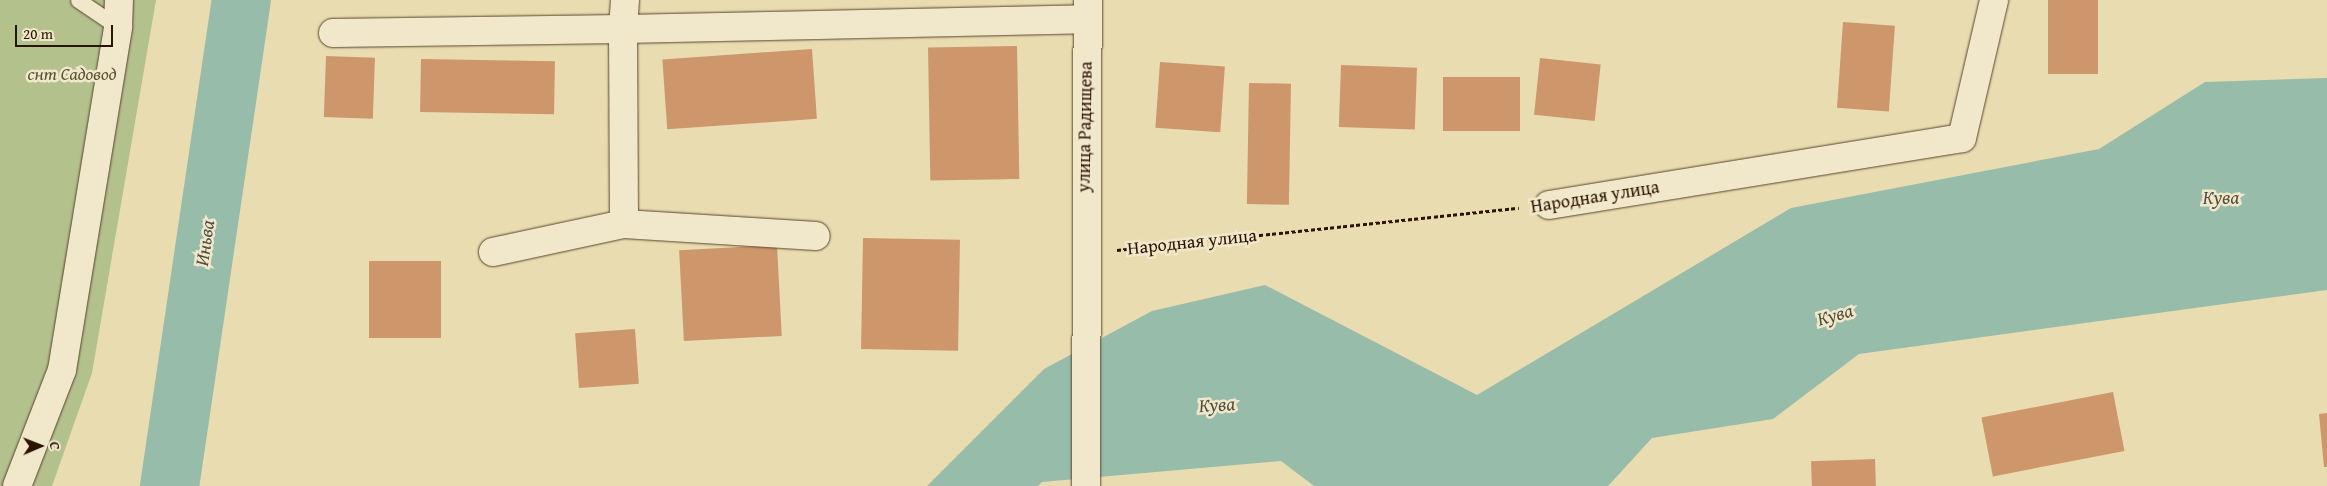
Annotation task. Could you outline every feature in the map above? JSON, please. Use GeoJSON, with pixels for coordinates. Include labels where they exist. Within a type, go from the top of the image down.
{"type":"FeatureCollection","features":[{"type":"Feature","properties":{"kind":"street"},"geometry":{"type":"LineString","coordinates":[[17,486],[62,370],[118,27],[118,0]]}},
{"type":"Feature","properties":{"kind":"street"},"geometry":{"type":"LineString","coordinates":[[624,224],[623,29],[625,0]]}},
{"type":"Feature","properties":{"kind":"street","name":"Народная улица"},"geometry":{"type":"LineString","coordinates":[[1549,205],[1962,138],[1994,0]]}},
{"type":"Feature","properties":{"kind":"street"},"geometry":{"type":"LineString","coordinates":[[333,33],[623,29],[1087,10]]}},
{"type":"Feature","properties":{"kind":"street","name":"улица Радищева"},"geometry":{"type":"LineString","coordinates":[[1086,486],[1084,253],[1087,10]]}},
{"type":"Feature","properties":{"kind":"street"},"geometry":{"type":"LineString","coordinates":[[493,252],[624,224],[816,236]]}},
{"type":"Feature","properties":{"kind":"lane"},"geometry":{"type":"LineString","coordinates":[[78,0],[118,27]]}},
{"type":"Feature","properties":{"kind":"path","name":"Народная улица"},"geometry":{"type":"LineString","coordinates":[[1084,253],[1549,205]]}},
{"type":"Feature","properties":{"kind":"green space","name":"снт Садовод"},"geometry":{"type":"Polygon","coordinates":[[[0,0],[156,0],[92,373],[52,486],[0,486],[0,0]]]}},
{"type":"Feature","properties":{"kind":"water","name":"Кува"},"geometry":{"type":"Polygon","coordinates":[[[2327,78],[2327,290],[1859,354],[1773,419],[1652,438],[1608,486],[1314,486],[1281,461],[1042,482],[1038,486],[927,486],[1044,369],[1152,311],[1265,285],[1477,395],[1791,208],[2099,149],[2205,82],[2327,78]]]}},
{"type":"Feature","properties":{"kind":"building"},"geometry":{"type":"Polygon","coordinates":[[[2048,0],[2098,0],[2098,74],[2048,74],[2048,0]]]}},
{"type":"Feature","properties":{"kind":"building"},"geometry":{"type":"Polygon","coordinates":[[[1843,22],[1895,26],[1889,111],[1837,108],[1843,22]]]}},
{"type":"Feature","properties":{"kind":"building"},"geometry":{"type":"Polygon","coordinates":[[[1017,46],[1019,179],[930,181],[928,48],[1017,46]]]}},
{"type":"Feature","properties":{"kind":"building"},"geometry":{"type":"Polygon","coordinates":[[[812,49],[817,119],[667,129],[662,59],[812,49]]]}},
{"type":"Feature","properties":{"kind":"building"},"geometry":{"type":"Polygon","coordinates":[[[326,56],[375,58],[373,119],[324,117],[326,56]]]}},
{"type":"Feature","properties":{"kind":"building"},"geometry":{"type":"Polygon","coordinates":[[[1540,58],[1601,64],[1595,121],[1534,115],[1540,58]]]}},
{"type":"Feature","properties":{"kind":"building"},"geometry":{"type":"Polygon","coordinates":[[[421,59],[555,61],[554,114],[420,112],[421,59]]]}},
{"type":"Feature","properties":{"kind":"building"},"geometry":{"type":"Polygon","coordinates":[[[1160,62],[1225,67],[1220,132],[1155,128],[1160,62]]]}},
{"type":"Feature","properties":{"kind":"building"},"geometry":{"type":"Polygon","coordinates":[[[1341,65],[1417,68],[1415,130],[1339,127],[1341,65]]]}},
{"type":"Feature","properties":{"kind":"building"},"geometry":{"type":"Polygon","coordinates":[[[1443,77],[1520,77],[1520,131],[1443,131],[1443,77]]]}},
{"type":"Feature","properties":{"kind":"building"},"geometry":{"type":"Polygon","coordinates":[[[1249,83],[1291,84],[1289,205],[1247,204],[1249,83]]]}},
{"type":"Feature","properties":{"kind":"building"},"geometry":{"type":"Polygon","coordinates":[[[863,238],[960,240],[958,351],[861,349],[863,238]]]}},
{"type":"Feature","properties":{"kind":"building"},"geometry":{"type":"Polygon","coordinates":[[[777,245],[782,336],[684,341],[679,250],[777,245]]]}},
{"type":"Feature","properties":{"kind":"building"},"geometry":{"type":"Polygon","coordinates":[[[369,261],[441,261],[441,338],[369,338],[369,261]]]}},
{"type":"Feature","properties":{"kind":"building"},"geometry":{"type":"Polygon","coordinates":[[[635,329],[639,384],[579,388],[575,333],[635,329]]]}},
{"type":"Feature","properties":{"kind":"building"},"geometry":{"type":"Polygon","coordinates":[[[2113,392],[2124,451],[1993,476],[1981,418],[2113,392]]]}},
{"type":"Feature","properties":{"kind":"building"},"geometry":{"type":"Polygon","coordinates":[[[2327,413],[2327,467],[2324,467],[2319,414],[2327,413]]]}},
{"type":"Feature","properties":{"kind":"building"},"geometry":{"type":"Polygon","coordinates":[[[1875,459],[1876,486],[1812,486],[1811,461],[1875,459]]]}},
{"type":"Feature","properties":{"kind":"waterway","name":"Иньва"},"geometry":{"type":"LineString","coordinates":[[169,486],[241,0]]}}]}
